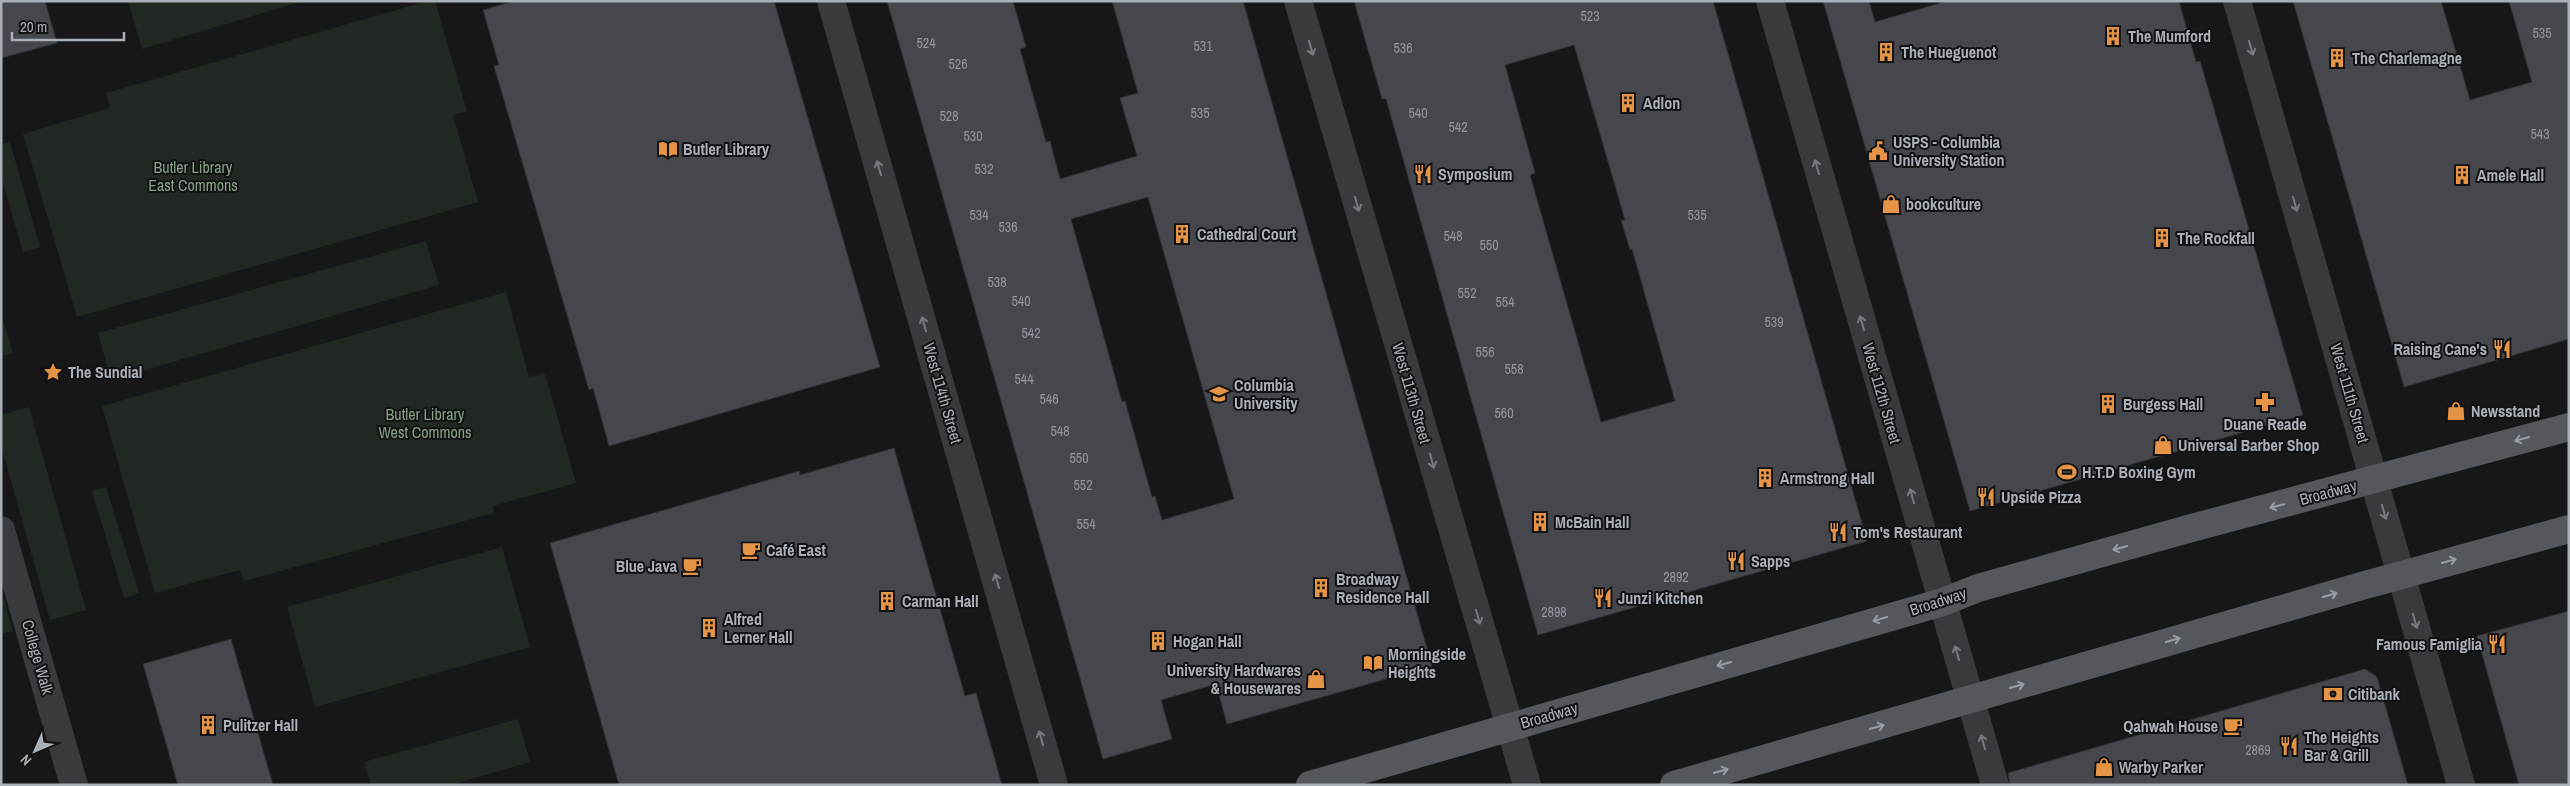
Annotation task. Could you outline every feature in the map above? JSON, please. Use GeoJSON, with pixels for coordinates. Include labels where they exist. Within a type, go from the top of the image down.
{"type":"FeatureCollection","features":[{"type":"Feature","properties":{"kind":"main road","name":"Broadway"},"geometry":{"type":"LineString","coordinates":[[1310,785],[1942,602],[1978,588],[2569,426]]}},
{"type":"Feature","properties":{"kind":"main road"},"geometry":{"type":"LineString","coordinates":[[1674,785],[2402,574],[2569,529]]}},
{"type":"Feature","properties":{"kind":"street","name":"West 114th Street"},"geometry":{"type":"LineString","coordinates":[[831,1],[1054,785]]}},
{"type":"Feature","properties":{"kind":"street","name":"West 113th Street"},"geometry":{"type":"LineString","coordinates":[[1298,1],[1527,785]]}},
{"type":"Feature","properties":{"kind":"street","name":"West 112th Street"},"geometry":{"type":"LineString","coordinates":[[1770,1],[1995,785]]}},
{"type":"Feature","properties":{"kind":"street","name":"West 111th Street"},"geometry":{"type":"LineString","coordinates":[[2237,1],[2461,785]]}},
{"type":"Feature","properties":{"kind":"street","name":"College Walk"},"geometry":{"type":"LineString","coordinates":[[1,530],[74,785]]}},
{"type":"Feature","properties":{"kind":"green space"},"geometry":{"type":"Polygon","coordinates":[[[128,1],[303,1],[142,49],[128,1]]]}},
{"type":"Feature","properties":{"kind":"green space","name":"Butler Library East Commons"},"geometry":{"type":"Polygon","coordinates":[[[428,1],[435,1],[467,111],[453,115],[478,202],[77,317],[23,134],[110,108],[106,93],[428,1]]]}},
{"type":"Feature","properties":{"kind":"green space"},"geometry":{"type":"Polygon","coordinates":[[[10,142],[40,247],[23,252],[1,177],[1,144],[10,142]]]}},
{"type":"Feature","properties":{"kind":"green space"},"geometry":{"type":"Polygon","coordinates":[[[426,241],[439,285],[111,380],[98,333],[426,241]]]}},
{"type":"Feature","properties":{"kind":"green space","name":"Butler Library West Commons"},"geometry":{"type":"Polygon","coordinates":[[[506,292],[529,377],[545,373],[576,483],[493,506],[494,513],[244,581],[240,570],[155,593],[102,406],[506,292]]]}},
{"type":"Feature","properties":{"kind":"green space"},"geometry":{"type":"Polygon","coordinates":[[[1,314],[13,353],[1,356],[1,314]]]}},
{"type":"Feature","properties":{"kind":"green space"},"geometry":{"type":"Polygon","coordinates":[[[29,407],[86,610],[50,620],[1,445],[1,415],[29,407]]]}},
{"type":"Feature","properties":{"kind":"green space"},"geometry":{"type":"Polygon","coordinates":[[[106,487],[139,593],[124,598],[92,491],[106,487]]]}},
{"type":"Feature","properties":{"kind":"green space"},"geometry":{"type":"Polygon","coordinates":[[[502,547],[530,647],[315,707],[287,607],[502,547]]]}},
{"type":"Feature","properties":{"kind":"green space"},"geometry":{"type":"Polygon","coordinates":[[[1,590],[13,631],[1,634],[1,590]]]}},
{"type":"Feature","properties":{"kind":"green space"},"geometry":{"type":"Polygon","coordinates":[[[518,719],[530,762],[451,785],[371,785],[364,762],[518,719]]]}},
{"type":"Feature","properties":{"kind":"building"},"geometry":{"type":"Polygon","coordinates":[[[1,1],[45,1],[57,43],[1,58],[1,1]]]}},
{"type":"Feature","properties":{"kind":"building","name":"Butler Library"},"geometry":{"type":"Polygon","coordinates":[[[514,1],[774,1],[880,367],[609,446],[593,388],[589,390],[494,66],[499,65],[483,10],[514,1]]]}},
{"type":"Feature","properties":{"kind":"building"},"geometry":{"type":"Polygon","coordinates":[[[887,1],[1013,1],[1026,47],[1020,49],[1046,142],[1050,141],[1060,179],[1137,156],[1120,98],[1138,93],[1112,1],[1243,1],[1432,666],[1227,724],[1216,684],[1161,700],[1172,739],[1103,759],[887,1]],[[1148,197],[1071,219],[1122,402],[1125,401],[1152,497],[1155,496],[1162,520],[1234,499],[1148,197]]]}},
{"type":"Feature","properties":{"kind":"building"},"geometry":{"type":"Polygon","coordinates":[[[1354,1],[1713,1],[1867,541],[1538,635],[1386,99],[1382,99],[1354,1]],[[1574,45],[1505,65],[1535,173],[1530,175],[1601,422],[1675,401],[1632,249],[1630,250],[1621,220],[1625,220],[1574,45]]]}},
{"type":"Feature","properties":{"kind":"building"},"geometry":{"type":"Polygon","coordinates":[[[1823,1],[1869,1],[1875,22],[1947,1],[2179,1],[2196,62],[2200,61],[2303,415],[1970,511],[1823,1]]]}},
{"type":"Feature","properties":{"kind":"building"},"geometry":{"type":"Polygon","coordinates":[[[2293,1],[2441,1],[2470,100],[2532,82],[2509,1],[2569,1],[2569,339],[2404,387],[2293,1]]]}},
{"type":"Feature","properties":{"kind":"building","name":"Alfred Lerner Hall"},"geometry":{"type":"Polygon","coordinates":[[[894,448],[965,696],[976,693],[1002,785],[619,785],[550,543],[799,471],[800,475],[894,448]]]}},
{"type":"Feature","properties":{"kind":"building"},"geometry":{"type":"Polygon","coordinates":[[[2569,611],[2569,785],[2519,785],[2477,636],[2569,611]]]}},
{"type":"Feature","properties":{"kind":"building","name":"Pulitzer Hall"},"geometry":{"type":"Polygon","coordinates":[[[231,639],[273,785],[178,785],[143,664],[231,639]]]}},
{"type":"Feature","properties":{"kind":"building"},"geometry":{"type":"Polygon","coordinates":[[[2365,669],[2377,677],[2408,785],[2010,785],[2008,773],[2365,669]]]}},
{"type":"Feature","properties":{"kind":"place","name":"The Mumford"},"geometry":{"type":"Point","coordinates":[2113,36]}},
{"type":"Feature","properties":{"kind":"place","name":"The Hueguenot"},"geometry":{"type":"Point","coordinates":[1886,52]}},
{"type":"Feature","properties":{"kind":"place","name":"The Charlemagne"},"geometry":{"type":"Point","coordinates":[2337,58]}},
{"type":"Feature","properties":{"kind":"place","name":"Adlon"},"geometry":{"type":"Point","coordinates":[1628,103]}},
{"type":"Feature","properties":{"kind":"place","name":"Butler Library"},"geometry":{"type":"Point","coordinates":[668,149]}},
{"type":"Feature","properties":{"kind":"place","name":"USPS - Columbia University Station"},"geometry":{"type":"Point","coordinates":[1878,151]}},
{"type":"Feature","properties":{"kind":"place","name":"Symposium"},"geometry":{"type":"Point","coordinates":[1423,174]}},
{"type":"Feature","properties":{"kind":"place","name":"Amele Hall"},"geometry":{"type":"Point","coordinates":[2462,175]}},
{"type":"Feature","properties":{"kind":"place","name":"bookculture"},"geometry":{"type":"Point","coordinates":[1891,204]}},
{"type":"Feature","properties":{"kind":"place","name":"Cathedral Court"},"geometry":{"type":"Point","coordinates":[1182,234]}},
{"type":"Feature","properties":{"kind":"place","name":"The Rockfall"},"geometry":{"type":"Point","coordinates":[2162,238]}},
{"type":"Feature","properties":{"kind":"place","name":"Raising Cane's"},"geometry":{"type":"Point","coordinates":[2502,349]}},
{"type":"Feature","properties":{"kind":"place","name":"The Sundial"},"geometry":{"type":"Point","coordinates":[53,372]}},
{"type":"Feature","properties":{"kind":"place","name":"Columbia University"},"geometry":{"type":"Point","coordinates":[1219,394]}},
{"type":"Feature","properties":{"kind":"place","name":"Duane Reade"},"geometry":{"type":"Point","coordinates":[2265,402]}},
{"type":"Feature","properties":{"kind":"place","name":"Burgess Hall"},"geometry":{"type":"Point","coordinates":[2108,404]}},
{"type":"Feature","properties":{"kind":"place","name":"Newsstand"},"geometry":{"type":"Point","coordinates":[2456,411]}},
{"type":"Feature","properties":{"kind":"place","name":"Universal Barber Shop"},"geometry":{"type":"Point","coordinates":[2163,445]}},
{"type":"Feature","properties":{"kind":"place","name":"H.T.D Boxing Gym"},"geometry":{"type":"Point","coordinates":[2067,472]}},
{"type":"Feature","properties":{"kind":"place","name":"Armstrong Hall"},"geometry":{"type":"Point","coordinates":[1765,478]}},
{"type":"Feature","properties":{"kind":"place","name":"Upside Pizza"},"geometry":{"type":"Point","coordinates":[1986,497]}},
{"type":"Feature","properties":{"kind":"place","name":"McBain Hall"},"geometry":{"type":"Point","coordinates":[1540,522]}},
{"type":"Feature","properties":{"kind":"place","name":"Tom's Restaurant"},"geometry":{"type":"Point","coordinates":[1838,532]}},
{"type":"Feature","properties":{"kind":"place","name":"Café East"},"geometry":{"type":"Point","coordinates":[751,550]}},
{"type":"Feature","properties":{"kind":"place","name":"Sapps"},"geometry":{"type":"Point","coordinates":[1736,561]}},
{"type":"Feature","properties":{"kind":"place","name":"Blue Java"},"geometry":{"type":"Point","coordinates":[692,566]}},
{"type":"Feature","properties":{"kind":"place","name":"Broadway Residence Hall"},"geometry":{"type":"Point","coordinates":[1321,588]}},
{"type":"Feature","properties":{"kind":"place","name":"Junzi Kitchen"},"geometry":{"type":"Point","coordinates":[1603,598]}},
{"type":"Feature","properties":{"kind":"place","name":"Carman Hall"},"geometry":{"type":"Point","coordinates":[887,601]}},
{"type":"Feature","properties":{"kind":"place","name":"Alfred Lerner Hall"},"geometry":{"type":"Point","coordinates":[709,628]}},
{"type":"Feature","properties":{"kind":"place","name":"Hogan Hall"},"geometry":{"type":"Point","coordinates":[1158,641]}},
{"type":"Feature","properties":{"kind":"place","name":"Famous Famiglia"},"geometry":{"type":"Point","coordinates":[2497,644]}},
{"type":"Feature","properties":{"kind":"place","name":"Morningside Heights"},"geometry":{"type":"Point","coordinates":[1373,663]}},
{"type":"Feature","properties":{"kind":"place","name":"University Hardwares & Housewares"},"geometry":{"type":"Point","coordinates":[1316,679]}},
{"type":"Feature","properties":{"kind":"place","name":"Citibank"},"geometry":{"type":"Point","coordinates":[2333,694]}},
{"type":"Feature","properties":{"kind":"place","name":"Pulitzer Hall"},"geometry":{"type":"Point","coordinates":[208,725]}},
{"type":"Feature","properties":{"kind":"place","name":"Qahwah House"},"geometry":{"type":"Point","coordinates":[2233,726]}},
{"type":"Feature","properties":{"kind":"place","name":"The Heights Bar & Grill"},"geometry":{"type":"Point","coordinates":[2289,746]}},
{"type":"Feature","properties":{"kind":"place","name":"Warby Parker"},"geometry":{"type":"Point","coordinates":[2104,767]}}]}
